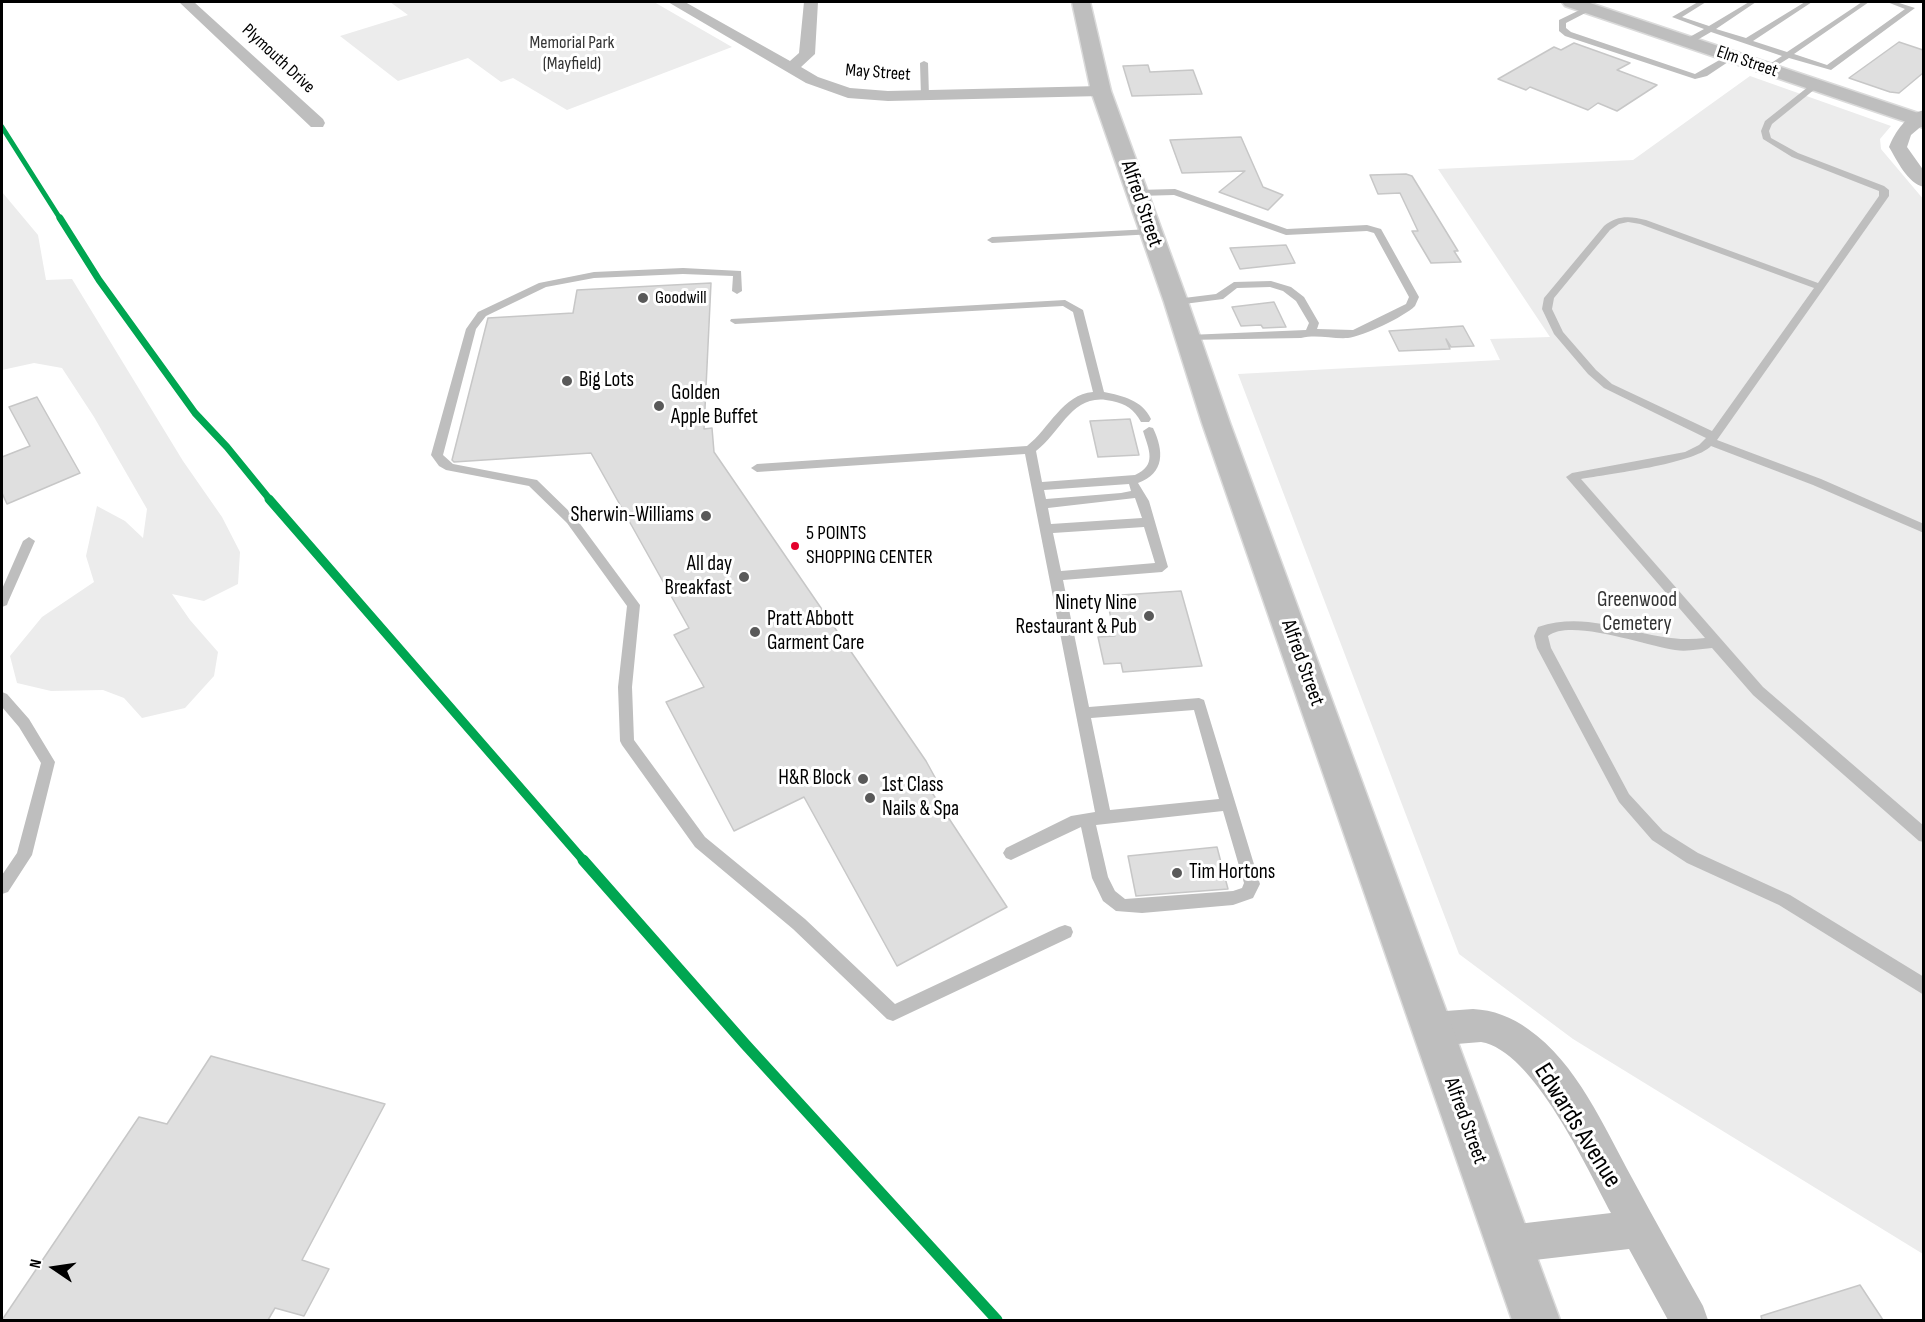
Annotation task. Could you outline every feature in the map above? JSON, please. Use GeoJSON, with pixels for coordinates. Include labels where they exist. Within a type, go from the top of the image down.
{"type":"FeatureCollection","features":[{"type":"Feature","properties":{"kind":"main road","name":"Alfred Street"},"geometry":{"type":"LineString","coordinates":[[1081,2],[1101,91],[1220,434],[1536,1320]]}},
{"type":"Feature","properties":{"kind":"main road","name":"Elm Street"},"geometry":{"type":"LineString","coordinates":[[1571,2],[1922,119]]}},
{"type":"Feature","properties":{"kind":"street","name":"May Street"},"geometry":{"type":"LineString","coordinates":[[675,2],[822,85],[848,93],[878,96],[925,96],[1101,91]]}},
{"type":"Feature","properties":{"kind":"street"},"geometry":{"type":"LineString","coordinates":[[791,68],[807,54],[810,2]]}},
{"type":"Feature","properties":{"kind":"street","name":"Plymouth Drive"},"geometry":{"type":"LineString","coordinates":[[194,5],[317,123]]}},
{"type":"Feature","properties":{"kind":"street"},"geometry":{"type":"LineString","coordinates":[[1922,119],[1903,133],[1898,147],[1910,167],[1923,182]]}},
{"type":"Feature","properties":{"kind":"street","name":"Edwards Avenue"},"geometry":{"type":"LineString","coordinates":[[1432,1029],[1488,1027],[1503,1033],[1527,1049],[1565,1097],[1689,1320]]}},
{"type":"Feature","properties":{"kind":"street"},"geometry":{"type":"LineString","coordinates":[[1509,1244],[1639,1229]]}},
{"type":"Feature","properties":{"kind":"lane"},"geometry":{"type":"LineString","coordinates":[[1702,2],[1676,17],[1827,68],[1911,8],[1890,2]]}},
{"type":"Feature","properties":{"kind":"lane"},"geometry":{"type":"LineString","coordinates":[[1689,41],[1753,2]]}},
{"type":"Feature","properties":{"kind":"lane"},"geometry":{"type":"LineString","coordinates":[[1747,41],[1809,2]]}},
{"type":"Feature","properties":{"kind":"lane"},"geometry":{"type":"LineString","coordinates":[[1768,69],[1866,2]]}},
{"type":"Feature","properties":{"kind":"lane"},"geometry":{"type":"LineString","coordinates":[[1591,8],[1562,22],[1562,29],[1568,34],[1695,77],[1704,74],[1732,56]]}},
{"type":"Feature","properties":{"kind":"lane"},"geometry":{"type":"LineString","coordinates":[[924,63],[925,96]]}},
{"type":"Feature","properties":{"kind":"lane"},"geometry":{"type":"LineString","coordinates":[[1816,85],[1768,123],[1765,131],[1767,140],[1795,155],[1881,188],[1884,193],[1820,287],[1712,439],[1703,448],[1688,455],[1572,477],[1758,691],[1923,836]]}},
{"type":"Feature","properties":{"kind":"lane"},"geometry":{"type":"LineString","coordinates":[[1138,193],[1175,192],[1286,232],[1367,228],[1378,231],[1414,297],[1414,302],[1410,306],[1356,333],[1338,336],[1311,332],[1301,335],[1188,338]]}},
{"type":"Feature","properties":{"kind":"lane"},"geometry":{"type":"LineString","coordinates":[[1820,287],[1643,222],[1625,219],[1613,222],[1607,228],[1549,298],[1548,315],[1559,334],[1603,382],[1626,396],[1712,439],[1923,529]]}},
{"type":"Feature","properties":{"kind":"lane"},"geometry":{"type":"LineString","coordinates":[[992,240],[1151,232]]}},
{"type":"Feature","properties":{"kind":"lane"},"geometry":{"type":"LineString","coordinates":[[737,291],[738,273],[713,277],[590,284],[575,280],[543,285],[482,314],[471,329],[437,455],[443,464],[450,467],[533,483],[571,520],[634,605],[625,687],[627,741],[700,842],[799,924],[893,1013],[1065,932]]}},
{"type":"Feature","properties":{"kind":"lane"},"geometry":{"type":"LineString","coordinates":[[1176,302],[1219,297],[1234,285],[1264,283],[1279,285],[1300,299],[1314,323],[1311,332]]}},
{"type":"Feature","properties":{"kind":"lane"},"geometry":{"type":"LineString","coordinates":[[735,321],[1065,303],[1078,310],[1100,396]]}},
{"type":"Feature","properties":{"kind":"lane"},"geometry":{"type":"LineString","coordinates":[[756,468],[1030,450],[1046,438],[1061,414],[1078,400],[1113,396],[1126,401],[1143,425],[1155,453],[1155,466],[1152,472],[1133,479],[1037,486]]}},
{"type":"Feature","properties":{"kind":"lane"},"geometry":{"type":"LineString","coordinates":[[1030,450],[1104,817]]}},
{"type":"Feature","properties":{"kind":"lane"},"geometry":{"type":"LineString","coordinates":[[1056,576],[1162,567],[1133,479]]}},
{"type":"Feature","properties":{"kind":"lane"},"geometry":{"type":"LineString","coordinates":[[1041,504],[1121,497],[1139,493]]}},
{"type":"Feature","properties":{"kind":"lane"},"geometry":{"type":"LineString","coordinates":[[1046,530],[1149,522]]}},
{"type":"Feature","properties":{"kind":"lane"},"geometry":{"type":"LineString","coordinates":[[2,602],[29,541]]}},
{"type":"Feature","properties":{"kind":"lane"},"geometry":{"type":"LineString","coordinates":[[1715,642],[1695,646],[1675,645],[1606,629],[1556,626],[1543,631],[1541,636],[1544,648],[1624,798],[1637,817],[1661,840],[1689,857],[1788,902],[1883,959],[1923,987]]}},
{"type":"Feature","properties":{"kind":"lane"},"geometry":{"type":"LineString","coordinates":[[2,698],[24,723],[48,762],[24,855],[2,887]]}},
{"type":"Feature","properties":{"kind":"lane"},"geometry":{"type":"LineString","coordinates":[[1084,713],[1199,704],[1252,884],[1247,893],[1233,898],[1122,906],[1109,896],[1100,878],[1087,819]]}},
{"type":"Feature","properties":{"kind":"lane"},"geometry":{"type":"LineString","coordinates":[[1011,853],[1076,821],[1228,804]]}},
{"type":"Feature","properties":{"kind":"green space","name":"Memorial Park (Mayfield)"},"geometry":{"type":"Polygon","coordinates":[[[390,2],[654,2],[732,47],[567,110],[513,78],[501,82],[468,58],[398,81],[340,36],[408,15],[390,2]]]}},
{"type":"Feature","properties":{"kind":"green space","name":"Greenwood Cemetery"},"geometry":{"type":"Polygon","coordinates":[[[1750,76],[1891,126],[1880,139],[1881,149],[1924,200],[1923,1254],[1573,1039],[1459,954],[1238,374],[1500,360],[1490,339],[1550,337],[1438,169],[1633,160],[1750,76]]]}},
{"type":"Feature","properties":{"kind":"green space"},"geometry":{"type":"Polygon","coordinates":[[[2,192],[38,235],[46,280],[72,279],[183,461],[222,517],[240,552],[238,584],[204,601],[172,594],[190,620],[218,652],[214,676],[185,708],[142,718],[124,698],[103,690],[51,691],[17,683],[10,656],[42,617],[94,582],[86,556],[97,506],[125,521],[143,538],[147,509],[94,417],[62,368],[34,363],[2,370],[2,192]]]}},
{"type":"Feature","properties":{"kind":"building"},"geometry":{"type":"Polygon","coordinates":[[[1899,42],[1923,50],[1923,73],[1899,93],[1849,78],[1899,42]]]}},
{"type":"Feature","properties":{"kind":"building"},"geometry":{"type":"Polygon","coordinates":[[[1574,43],[1630,63],[1617,70],[1657,85],[1617,111],[1598,103],[1588,110],[1530,87],[1526,90],[1498,79],[1554,47],[1561,50],[1574,43]]]}},
{"type":"Feature","properties":{"kind":"building"},"geometry":{"type":"Polygon","coordinates":[[[1148,65],[1150,72],[1193,70],[1202,94],[1132,96],[1123,66],[1148,65]]]}},
{"type":"Feature","properties":{"kind":"building"},"geometry":{"type":"Polygon","coordinates":[[[1241,137],[1263,187],[1283,195],[1268,210],[1219,192],[1245,171],[1182,173],[1170,140],[1241,137]]]}},
{"type":"Feature","properties":{"kind":"building"},"geometry":{"type":"Polygon","coordinates":[[[1406,174],[1412,176],[1458,251],[1454,251],[1461,262],[1431,263],[1412,231],[1418,231],[1400,193],[1378,194],[1370,175],[1406,174]]]}},
{"type":"Feature","properties":{"kind":"building"},"geometry":{"type":"Polygon","coordinates":[[[1286,245],[1295,263],[1240,269],[1230,248],[1286,245]]]}},
{"type":"Feature","properties":{"kind":"building"},"geometry":{"type":"Polygon","coordinates":[[[711,283],[704,429],[712,428],[714,452],[926,761],[937,781],[927,785],[1007,907],[897,966],[804,797],[734,831],[666,702],[704,687],[674,635],[689,628],[591,453],[454,462],[452,460],[488,318],[573,313],[577,290],[711,283]]]}},
{"type":"Feature","properties":{"kind":"building"},"geometry":{"type":"Polygon","coordinates":[[[1274,302],[1286,327],[1241,326],[1232,307],[1274,302]]]}},
{"type":"Feature","properties":{"kind":"building"},"geometry":{"type":"Polygon","coordinates":[[[1463,326],[1474,346],[1451,347],[1446,339],[1450,349],[1399,351],[1389,331],[1463,326]]]}},
{"type":"Feature","properties":{"kind":"building"},"geometry":{"type":"Polygon","coordinates":[[[37,397],[80,473],[7,504],[2,493],[2,457],[30,446],[9,407],[37,397]]]}},
{"type":"Feature","properties":{"kind":"building"},"geometry":{"type":"Polygon","coordinates":[[[1130,419],[1139,455],[1098,457],[1090,421],[1130,419]]]}},
{"type":"Feature","properties":{"kind":"building","name":"Ninety Nine Restaurant & Pub"},"geometry":{"type":"Polygon","coordinates":[[[1181,591],[1202,666],[1123,672],[1121,663],[1104,664],[1098,637],[1115,636],[1106,596],[1181,591]]]}},
{"type":"Feature","properties":{"kind":"building","name":"Tim Hortons"},"geometry":{"type":"Polygon","coordinates":[[[1217,847],[1228,889],[1136,896],[1128,856],[1217,847]]]}},
{"type":"Feature","properties":{"kind":"building"},"geometry":{"type":"Polygon","coordinates":[[[211,1056],[385,1104],[302,1260],[329,1269],[304,1316],[275,1308],[268,1320],[2,1320],[139,1117],[167,1124],[211,1056]]]}},
{"type":"Feature","properties":{"kind":"building"},"geometry":{"type":"Polygon","coordinates":[[[1860,1285],[1883,1320],[1762,1320],[1761,1316],[1860,1285]]]}},
{"type":"Feature","properties":{"kind":"transit line"},"geometry":{"type":"LineString","coordinates":[[2,127],[99,280],[195,413],[227,447],[300,537],[745,1044],[997,1320]]}},
{"type":"Feature","properties":{"kind":"place","name":"Goodwill"},"geometry":{"type":"Point","coordinates":[643,298]}},
{"type":"Feature","properties":{"kind":"place","name":"Big Lots"},"geometry":{"type":"Point","coordinates":[567,381]}},
{"type":"Feature","properties":{"kind":"place","name":"Golden Apple Buffet"},"geometry":{"type":"Point","coordinates":[659,406]}},
{"type":"Feature","properties":{"kind":"place","name":"Sherwin-Williams"},"geometry":{"type":"Point","coordinates":[706,516]}},
{"type":"Feature","properties":{"kind":"place","name":"5 POINTS SHOPPING CENTER"},"geometry":{"type":"Point","coordinates":[795,546]}},
{"type":"Feature","properties":{"kind":"place","name":"All day Breakfast"},"geometry":{"type":"Point","coordinates":[744,577]}},
{"type":"Feature","properties":{"kind":"place","name":"Ninety Nine Restaurant & Pub"},"geometry":{"type":"Point","coordinates":[1149,616]}},
{"type":"Feature","properties":{"kind":"place","name":"Pratt Abbott Garment Care"},"geometry":{"type":"Point","coordinates":[755,632]}},
{"type":"Feature","properties":{"kind":"place","name":"H&R Block"},"geometry":{"type":"Point","coordinates":[863,779]}},
{"type":"Feature","properties":{"kind":"place","name":"1st Class Nails & Spa"},"geometry":{"type":"Point","coordinates":[870,798]}},
{"type":"Feature","properties":{"kind":"place","name":"Tim Hortons"},"geometry":{"type":"Point","coordinates":[1177,873]}}]}
